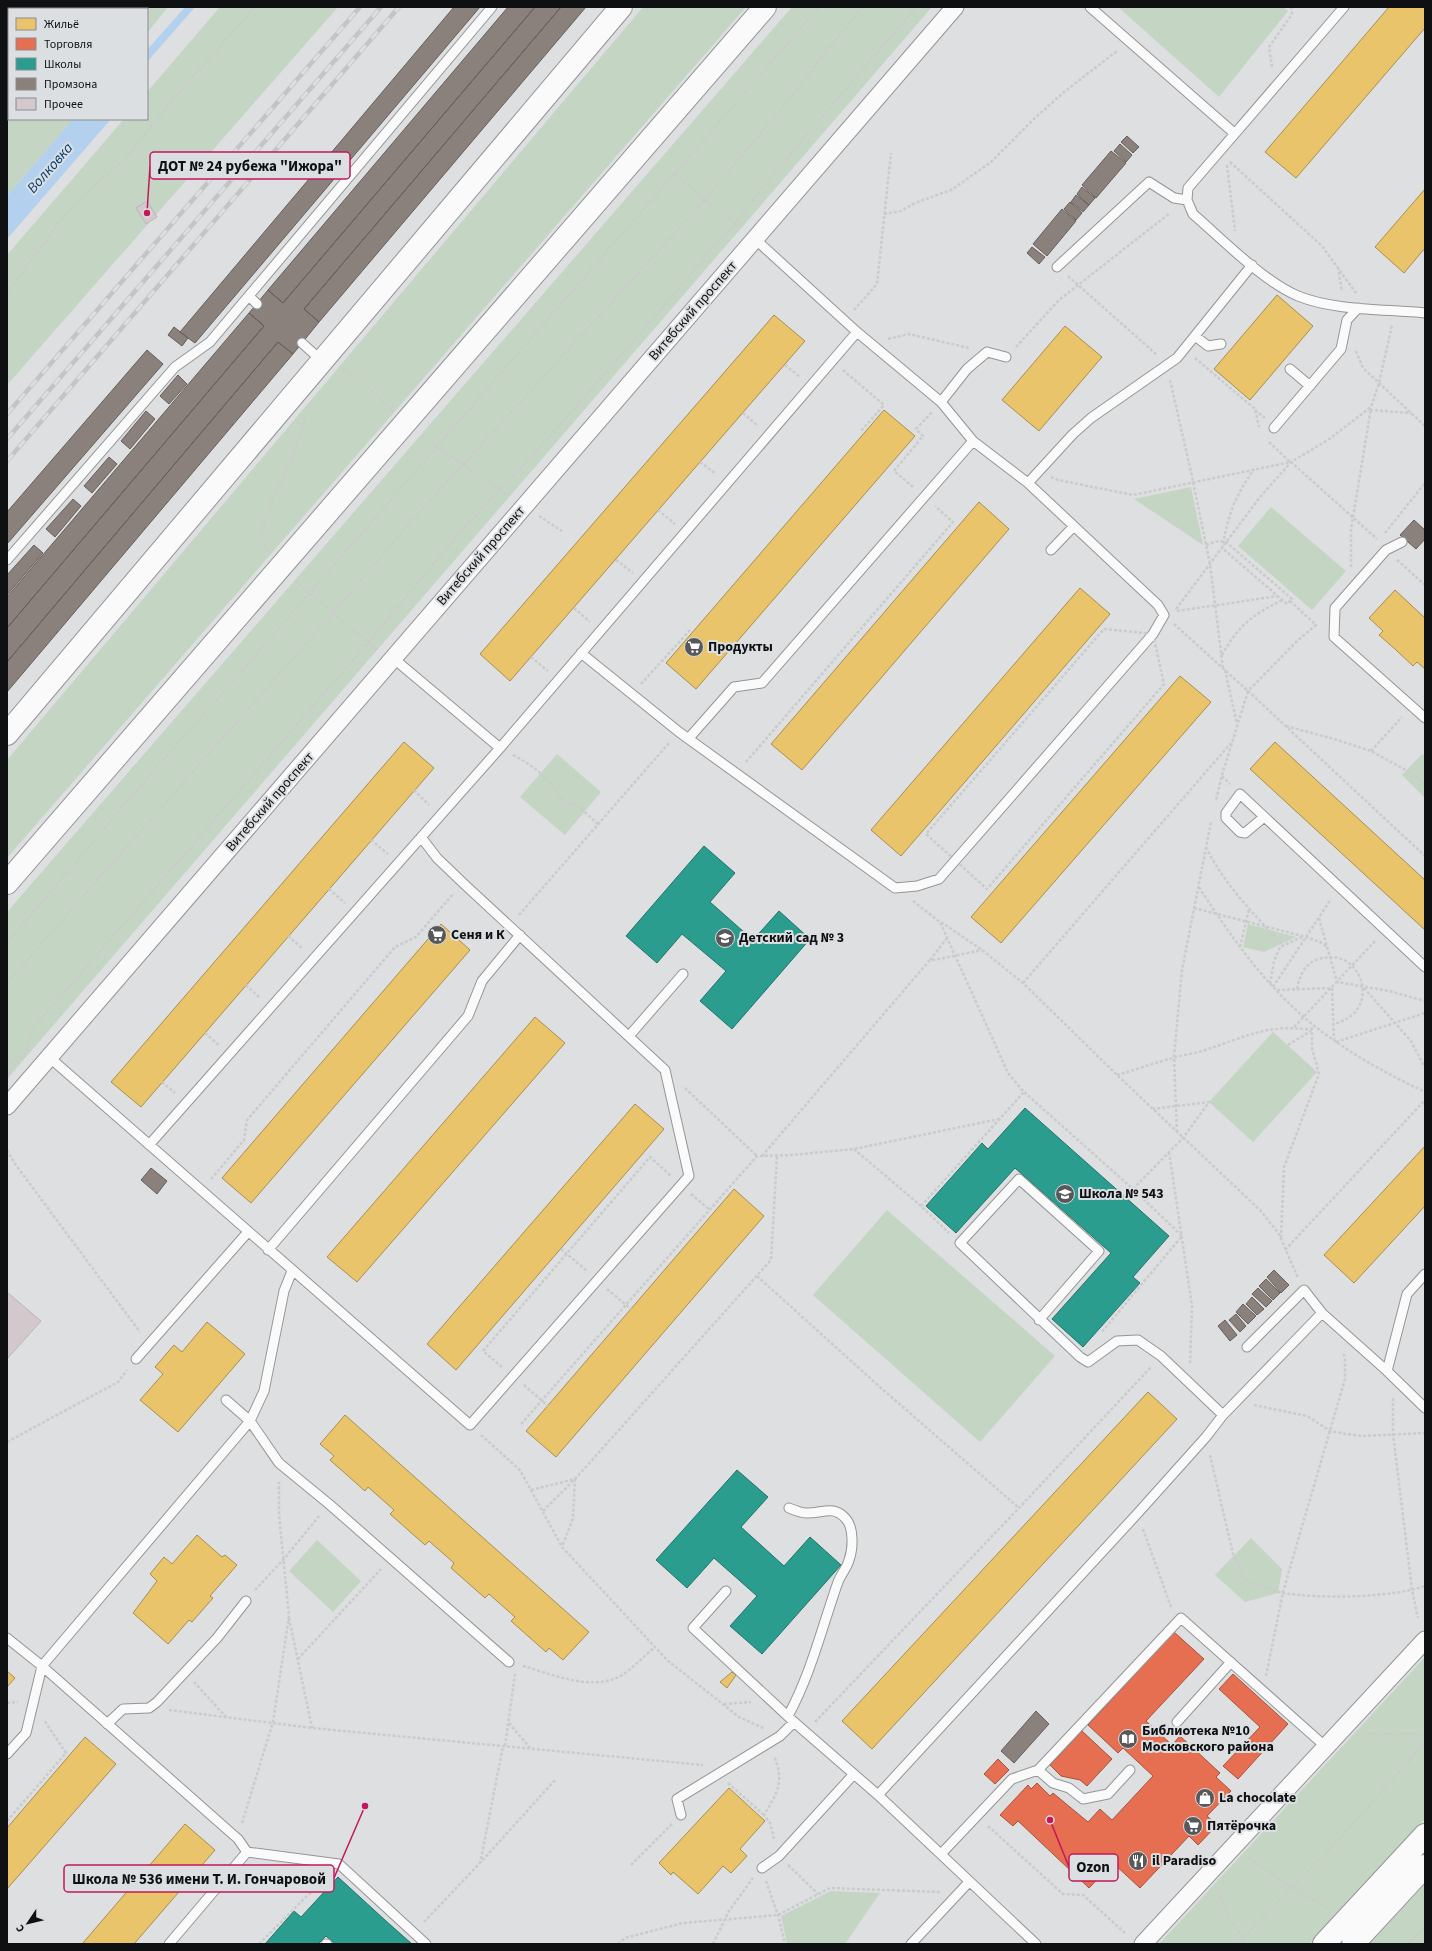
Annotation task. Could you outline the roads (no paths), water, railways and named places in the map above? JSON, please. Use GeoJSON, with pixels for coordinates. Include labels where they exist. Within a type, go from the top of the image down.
{"type":"FeatureCollection","features":[{"type":"Feature","properties":{"kind":"main road"},"geometry":{"type":"LineString","coordinates":[[7,734],[621,7]]}},
{"type":"Feature","properties":{"kind":"main road"},"geometry":{"type":"LineString","coordinates":[[7,883],[765,7]]}},
{"type":"Feature","properties":{"kind":"main road"},"geometry":{"type":"LineString","coordinates":[[1324,1944],[1425,1835]]}},
{"type":"Feature","properties":{"kind":"main road"},"geometry":{"type":"LineString","coordinates":[[1353,1944],[1425,1866]]}},
{"type":"Feature","properties":{"kind":"street","name":"Витебский проспект"},"geometry":{"type":"LineString","coordinates":[[7,1106],[956,7]]}},
{"type":"Feature","properties":{"kind":"street"},"geometry":{"type":"LineString","coordinates":[[1143,1944],[1425,1640]]}},
{"type":"Feature","properties":{"kind":"lane"},"geometry":{"type":"LineString","coordinates":[[7,560],[174,367],[210,342],[492,7]]}},
{"type":"Feature","properties":{"kind":"lane"},"geometry":{"type":"LineString","coordinates":[[1090,7],[1234,133]]}},
{"type":"Feature","properties":{"kind":"lane"},"geometry":{"type":"LineString","coordinates":[[1344,7],[1188,188],[1187,200],[1193,214],[1252,265],[1287,291],[1300,297],[1345,306],[1425,313]]}},
{"type":"Feature","properties":{"kind":"lane"},"geometry":{"type":"LineString","coordinates":[[1057,267],[1148,182],[1174,198],[1187,200]]}},
{"type":"Feature","properties":{"kind":"lane"},"geometry":{"type":"LineString","coordinates":[[581,653],[679,732],[894,888],[917,886],[939,879],[1153,634],[1164,615],[1158,605],[1028,483],[973,441],[941,402],[844,321],[755,239]]}},
{"type":"Feature","properties":{"kind":"lane"},"geometry":{"type":"LineString","coordinates":[[1028,483],[1072,434],[1091,418],[1178,358],[1252,265]]}},
{"type":"Feature","properties":{"kind":"lane"},"geometry":{"type":"LineString","coordinates":[[249,296],[257,304]]}},
{"type":"Feature","properties":{"kind":"lane"},"geometry":{"type":"LineString","coordinates":[[1274,428],[1341,349],[1347,320],[1362,308]]}},
{"type":"Feature","properties":{"kind":"lane"},"geometry":{"type":"LineString","coordinates":[[149,1145],[500,748],[857,332]]}},
{"type":"Feature","properties":{"kind":"lane"},"geometry":{"type":"LineString","coordinates":[[1195,336],[1208,346],[1221,344]]}},
{"type":"Feature","properties":{"kind":"lane"},"geometry":{"type":"LineString","coordinates":[[302,343],[322,361]]}},
{"type":"Feature","properties":{"kind":"lane"},"geometry":{"type":"LineString","coordinates":[[941,402],[967,369],[987,352],[1006,357]]}},
{"type":"Feature","properties":{"kind":"lane"},"geometry":{"type":"LineString","coordinates":[[1290,370],[1310,386]]}},
{"type":"Feature","properties":{"kind":"lane"},"geometry":{"type":"LineString","coordinates":[[689,738],[734,687],[762,683],[973,441]]}},
{"type":"Feature","properties":{"kind":"lane"},"geometry":{"type":"LineString","coordinates":[[1051,550],[1074,526]]}},
{"type":"Feature","properties":{"kind":"lane"},"geometry":{"type":"LineString","coordinates":[[1402,542],[1386,550],[1335,608],[1334,637],[1425,718]]}},
{"type":"Feature","properties":{"kind":"lane"},"geometry":{"type":"LineString","coordinates":[[393,658],[500,748]]}},
{"type":"Feature","properties":{"kind":"lane"},"geometry":{"type":"LineString","coordinates":[[1264,817],[1425,967]]}},
{"type":"Feature","properties":{"kind":"lane"},"geometry":{"type":"LineString","coordinates":[[49,1057],[470,1425],[689,1176],[665,1070],[463,883],[437,858],[421,837]]}},
{"type":"Feature","properties":{"kind":"lane"},"geometry":{"type":"LineString","coordinates":[[268,1250],[468,1016],[482,981],[520,935]]}},
{"type":"Feature","properties":{"kind":"lane"},"geometry":{"type":"LineString","coordinates":[[629,1036],[683,974]]}},
{"type":"Feature","properties":{"kind":"lane"},"geometry":{"type":"LineString","coordinates":[[1039,1320],[1099,1251],[1018,1179],[960,1243],[1039,1320],[1080,1357],[1088,1362],[1117,1341],[1138,1340],[1161,1356],[1223,1415]]}},
{"type":"Feature","properties":{"kind":"lane"},"geometry":{"type":"LineString","coordinates":[[136,1359],[248,1232]]}},
{"type":"Feature","properties":{"kind":"lane"},"geometry":{"type":"LineString","coordinates":[[7,1754],[26,1733],[32,1702],[42,1666],[250,1421],[264,1391],[284,1291],[292,1271]]}},
{"type":"Feature","properties":{"kind":"lane"},"geometry":{"type":"LineString","coordinates":[[1388,1371],[1407,1294],[1425,1274]]}},
{"type":"Feature","properties":{"kind":"lane"},"geometry":{"type":"LineString","coordinates":[[1247,1348],[1304,1290],[1322,1313],[1388,1371],[1394,1379],[1425,1408]]}},
{"type":"Feature","properties":{"kind":"lane"},"geometry":{"type":"LineString","coordinates":[[878,1795],[1137,1514],[1206,1437],[1223,1415],[1322,1313]]}},
{"type":"Feature","properties":{"kind":"lane"},"geometry":{"type":"LineString","coordinates":[[226,1400],[250,1421],[279,1463],[329,1504],[513,1663]]}},
{"type":"Feature","properties":{"kind":"lane"},"geometry":{"type":"LineString","coordinates":[[682,1815],[677,1799],[780,1736],[791,1719],[794,1705],[821,1638],[839,1580],[849,1560],[852,1540],[847,1520],[838,1512],[827,1509],[806,1513],[789,1508]]}},
{"type":"Feature","properties":{"kind":"lane"},"geometry":{"type":"LineString","coordinates":[[726,1591],[693,1628],[805,1732],[878,1795],[1036,1944]]}},
{"type":"Feature","properties":{"kind":"lane"},"geometry":{"type":"LineString","coordinates":[[107,1724],[123,1709],[149,1708],[186,1674],[246,1601]]}},
{"type":"Feature","properties":{"kind":"lane"},"geometry":{"type":"LineString","coordinates":[[941,1854],[1012,1780],[1038,1770],[1181,1618],[1326,1747]]}},
{"type":"Feature","properties":{"kind":"lane"},"geometry":{"type":"LineString","coordinates":[[7,1638],[42,1666],[238,1839],[247,1852],[340,1864],[426,1944]]}},
{"type":"Feature","properties":{"kind":"lane"},"geometry":{"type":"LineString","coordinates":[[1177,1722],[1231,1662]]}},
{"type":"Feature","properties":{"kind":"lane"},"geometry":{"type":"LineString","coordinates":[[1038,1770],[1053,1783],[1069,1788],[1083,1799],[1108,1794],[1130,1770]]}},
{"type":"Feature","properties":{"kind":"lane"},"geometry":{"type":"LineString","coordinates":[[762,1868],[779,1856],[854,1774]]}},
{"type":"Feature","properties":{"kind":"lane"},"geometry":{"type":"LineString","coordinates":[[169,1944],[247,1852]]}},
{"type":"Feature","properties":{"kind":"lane"},"geometry":{"type":"LineString","coordinates":[[910,1944],[970,1882]]}},
{"type":"Feature","properties":{"kind":"water"},"geometry":{"type":"Polygon","coordinates":[[[185,7],[195,7],[148,61],[148,49],[185,7]]]}},
{"type":"Feature","properties":{"kind":"water","name":"Волковка"},"geometry":{"type":"Polygon","coordinates":[[[72,120],[110,120],[7,239],[7,196],[72,120]]]}},
{"type":"Feature","properties":{"kind":"railway"},"geometry":{"type":"LineString","coordinates":[[7,414],[360,7]]}},
{"type":"Feature","properties":{"kind":"railway"},"geometry":{"type":"LineString","coordinates":[[7,439],[381,7]]}},
{"type":"Feature","properties":{"kind":"railway"},"geometry":{"type":"LineString","coordinates":[[7,461],[399,7]]}},
{"type":"Feature","properties":{"kind":"place","name":"ДОТ № 24 рубежа \"Ижора\""},"geometry":{"type":"Point","coordinates":[147,213]}},
{"type":"Feature","properties":{"kind":"place","name":"Продукты"},"geometry":{"type":"Point","coordinates":[694,647]}},
{"type":"Feature","properties":{"kind":"place","name":"Сеня и К"},"geometry":{"type":"Point","coordinates":[437,935]}},
{"type":"Feature","properties":{"kind":"place","name":"Детский сад № 3"},"geometry":{"type":"Point","coordinates":[725,938]}},
{"type":"Feature","properties":{"kind":"place","name":"Школа № 543"},"geometry":{"type":"Point","coordinates":[1065,1194]}},
{"type":"Feature","properties":{"kind":"place","name":"Библиотека №10 Московского района"},"geometry":{"type":"Point","coordinates":[1128,1739]}},
{"type":"Feature","properties":{"kind":"place","name":"La chocolate"},"geometry":{"type":"Point","coordinates":[1205,1798]}},
{"type":"Feature","properties":{"kind":"place","name":"Школа № 536 имени Т. И. Гончаровой"},"geometry":{"type":"Point","coordinates":[365,1806]}},
{"type":"Feature","properties":{"kind":"place","name":"Ozon"},"geometry":{"type":"Point","coordinates":[1050,1820]}},
{"type":"Feature","properties":{"kind":"place","name":"Пятёрочка"},"geometry":{"type":"Point","coordinates":[1193,1826]}},
{"type":"Feature","properties":{"kind":"place","name":"il Paradiso"},"geometry":{"type":"Point","coordinates":[1138,1861]}}]}
